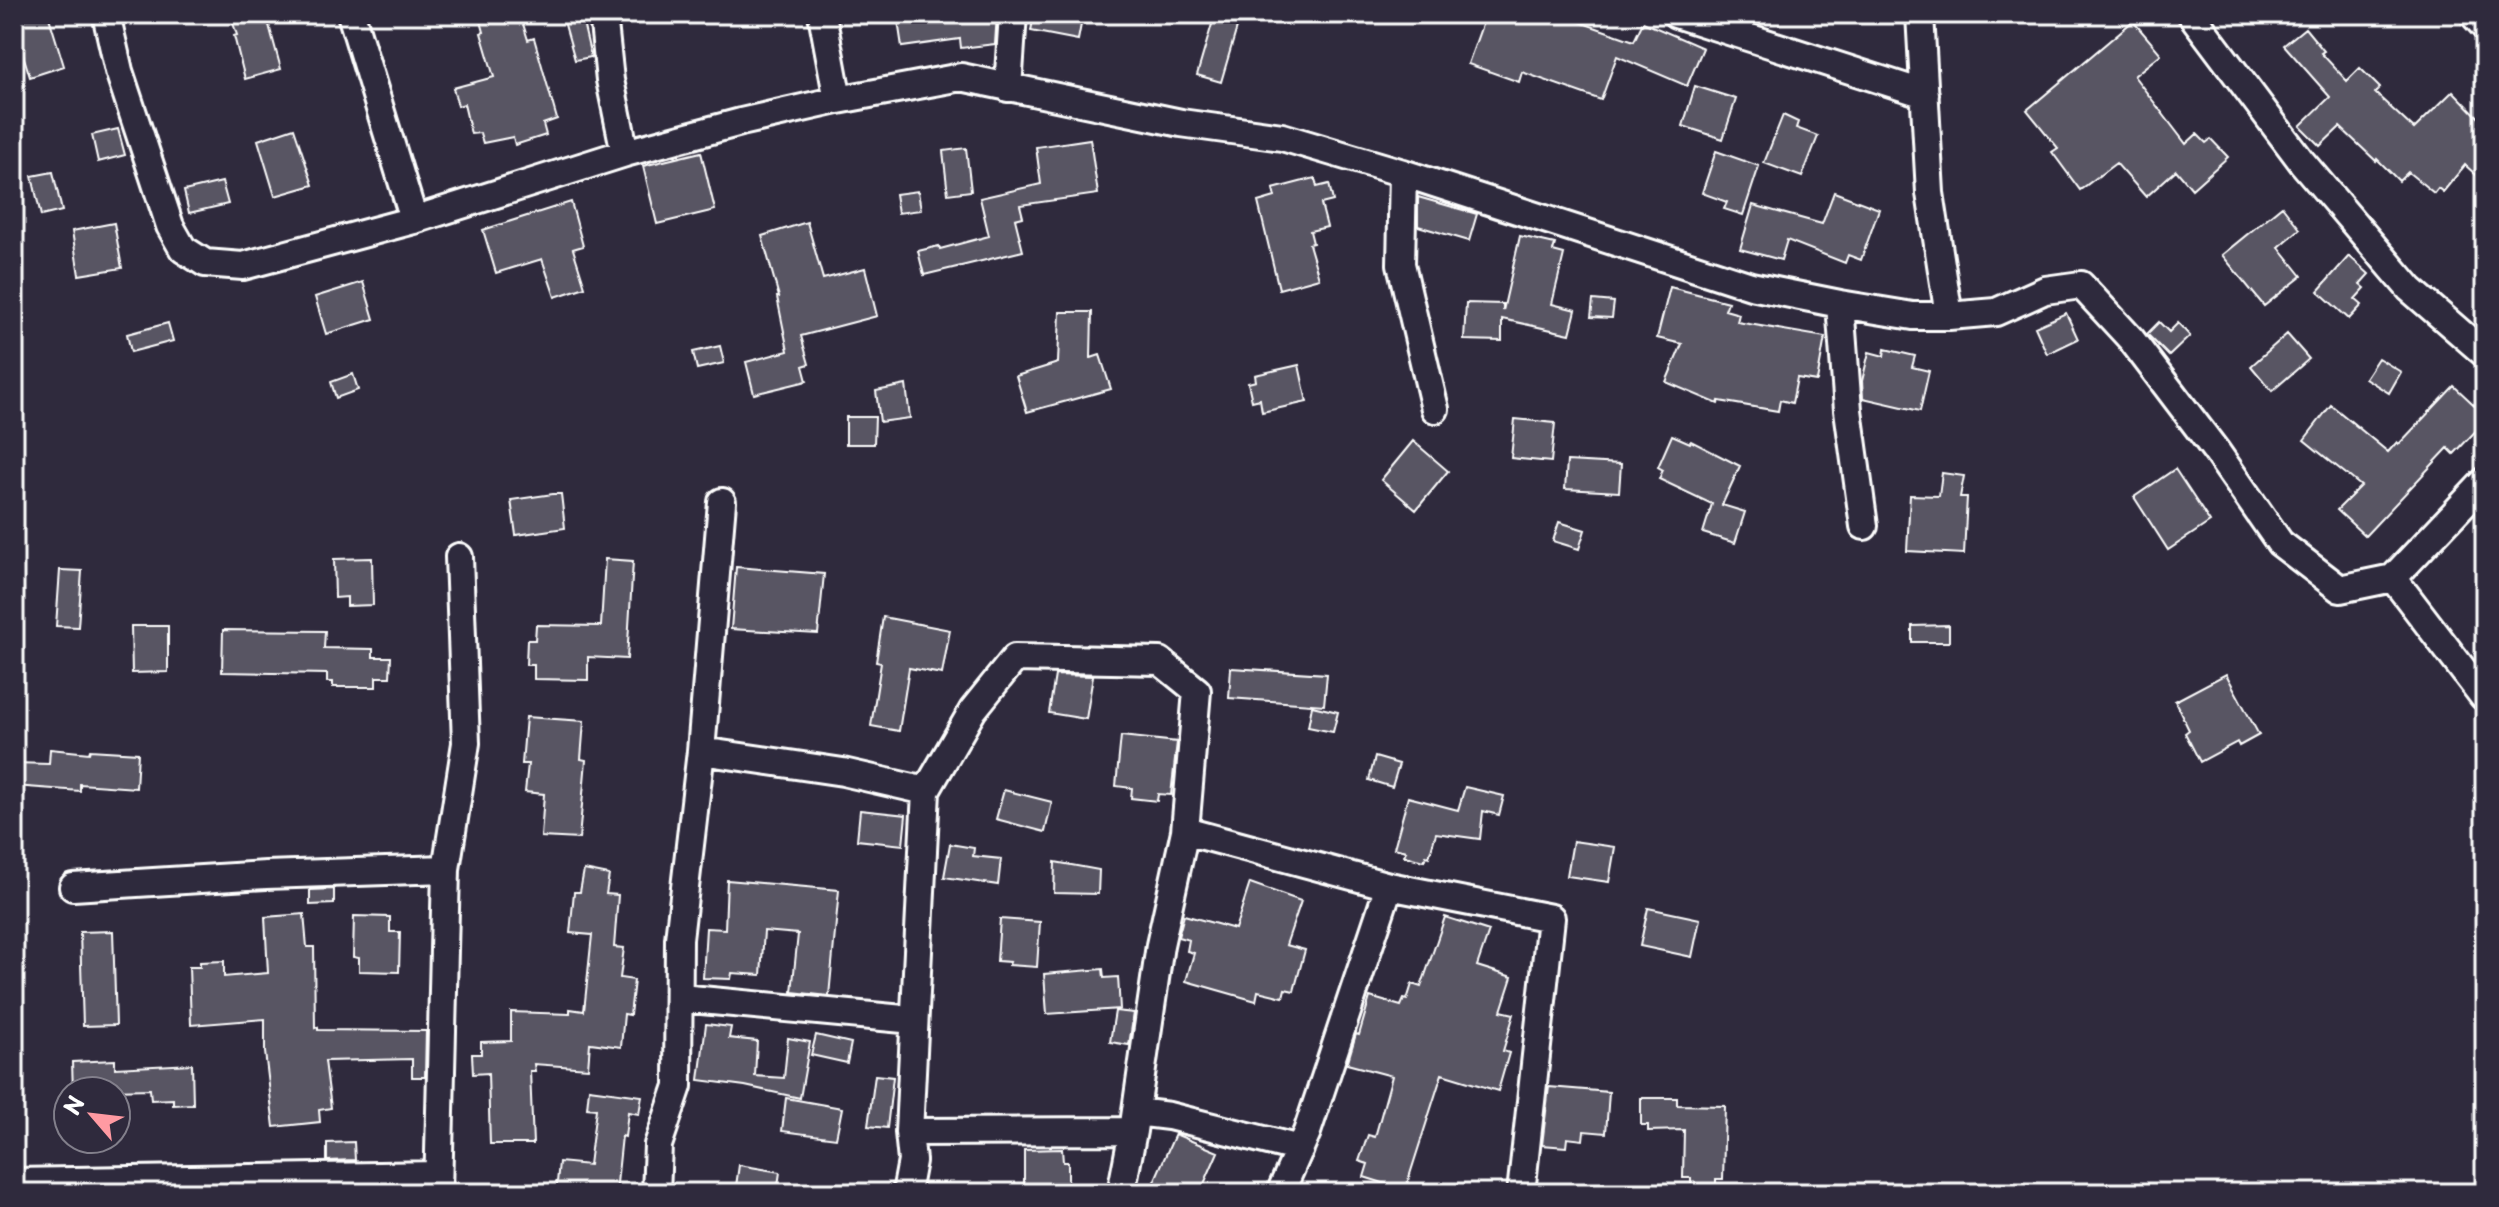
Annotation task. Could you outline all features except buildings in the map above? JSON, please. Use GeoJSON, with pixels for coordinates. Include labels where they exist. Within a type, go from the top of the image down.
{"type":"FeatureCollection","features":[{"type":"Feature","properties":{"kind":"street"},"geometry":{"type":"LineString","coordinates":[[106,14],[119,71],[170,226],[183,249],[205,263],[243,266],[414,220],[625,153],[741,122],[961,77],[1181,123],[1282,137],[1751,286],[1840,304],[1913,316],[1949,316],[1996,312],[2045,290],[2081,285],[2131,339],[2216,451],[2280,543],[2340,589],[2393,578],[2485,481]]}},
{"type":"Feature","properties":{"kind":"street"},"geometry":{"type":"LineString","coordinates":[[351,14],[414,220]]}},
{"type":"Feature","properties":{"kind":"street"},"geometry":{"type":"LineString","coordinates":[[603,14],[610,80],[625,153]]}},
{"type":"Feature","properties":{"kind":"street"},"geometry":{"type":"LineString","coordinates":[[822,14],[838,100]]}},
{"type":"Feature","properties":{"kind":"street"},"geometry":{"type":"LineString","coordinates":[[1008,88],[1013,14]]}},
{"type":"Feature","properties":{"kind":"street"},"geometry":{"type":"LineString","coordinates":[[1676,14],[1925,94]]}},
{"type":"Feature","properties":{"kind":"street"},"geometry":{"type":"LineString","coordinates":[[1920,14],[1930,193],[1949,316]]}},
{"type":"Feature","properties":{"kind":"street"},"geometry":{"type":"LineString","coordinates":[[2191,14],[2302,162],[2410,289],[2485,354]]}},
{"type":"Feature","properties":{"kind":"street"},"geometry":{"type":"LineString","coordinates":[[2473,14],[2485,27]]}},
{"type":"Feature","properties":{"kind":"street"},"geometry":{"type":"LineString","coordinates":[[1403,173],[1401,264],[1435,409]]}},
{"type":"Feature","properties":{"kind":"street"},"geometry":{"type":"LineString","coordinates":[[1840,304],[1848,410],[1864,526]]}},
{"type":"Feature","properties":{"kind":"street"},"geometry":{"type":"LineString","coordinates":[[656,1193],[658,1145],[678,1086],[679,939],[701,751],[722,502]]}},
{"type":"Feature","properties":{"kind":"street"},"geometry":{"type":"LineString","coordinates":[[14,1182],[438,1184],[446,869],[466,743],[459,557]]}},
{"type":"Feature","properties":{"kind":"street"},"geometry":{"type":"LineString","coordinates":[[2393,578],[2485,695]]}},
{"type":"Feature","properties":{"kind":"street"},"geometry":{"type":"LineString","coordinates":[[906,1193],[912,1161],[909,1132],[926,791],[973,710],[1015,658],[1160,661],[1197,691],[1185,831],[1160,945],[1121,1193]]}},
{"type":"Feature","properties":{"kind":"street"},"geometry":{"type":"LineString","coordinates":[[701,751],[843,772],[926,791]]}},
{"type":"Feature","properties":{"kind":"street"},"geometry":{"type":"LineString","coordinates":[[1185,831],[1389,886],[1551,918],[1521,1193]]}},
{"type":"Feature","properties":{"kind":"street"},"geometry":{"type":"LineString","coordinates":[[73,887],[266,875],[446,869]]}},
{"type":"Feature","properties":{"kind":"street"},"geometry":{"type":"LineString","coordinates":[[1280,1193],[1300,1149],[1389,886]]}},
{"type":"Feature","properties":{"kind":"street"},"geometry":{"type":"LineString","coordinates":[[680,998],[914,1020]]}},
{"type":"Feature","properties":{"kind":"street"},"geometry":{"type":"LineString","coordinates":[[909,1132],[1134,1122],[1169,1116],[1300,1149]]}}]}
